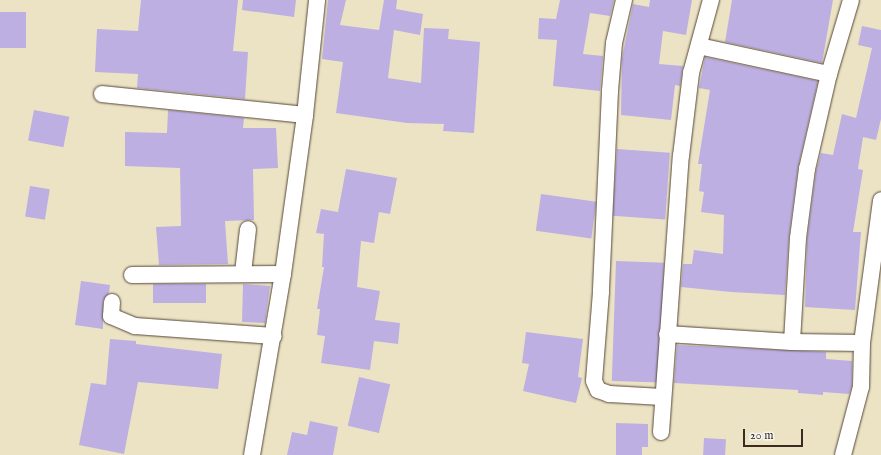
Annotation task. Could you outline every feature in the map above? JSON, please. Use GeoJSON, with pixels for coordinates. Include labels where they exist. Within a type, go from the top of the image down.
{"type":"FeatureCollection","features":[{"type":"Feature","properties":{"kind":"street"},"geometry":{"type":"LineString","coordinates":[[252,455],[274,336],[283,274],[305,115],[317,0]]}},
{"type":"Feature","properties":{"kind":"street"},"geometry":{"type":"LineString","coordinates":[[624,0],[614,43],[610,91],[601,292],[594,381],[598,390],[608,394],[662,397]]}},
{"type":"Feature","properties":{"kind":"street"},"geometry":{"type":"LineString","coordinates":[[660,432],[681,156],[691,72],[711,0]]}},
{"type":"Feature","properties":{"kind":"street"},"geometry":{"type":"LineString","coordinates":[[792,342],[798,238],[807,169],[829,74],[851,0]]}},
{"type":"Feature","properties":{"kind":"street"},"geometry":{"type":"LineString","coordinates":[[699,46],[829,74]]}},
{"type":"Feature","properties":{"kind":"street"},"geometry":{"type":"LineString","coordinates":[[102,94],[305,115]]}},
{"type":"Feature","properties":{"kind":"street"},"geometry":{"type":"LineString","coordinates":[[843,455],[861,387],[862,343],[881,200]]}},
{"type":"Feature","properties":{"kind":"street"},"geometry":{"type":"LineString","coordinates":[[243,273],[248,229]]}},
{"type":"Feature","properties":{"kind":"street"},"geometry":{"type":"LineString","coordinates":[[132,274],[283,274]]}},
{"type":"Feature","properties":{"kind":"street"},"geometry":{"type":"LineString","coordinates":[[112,302],[111,316],[135,326],[274,336]]}},
{"type":"Feature","properties":{"kind":"street"},"geometry":{"type":"LineString","coordinates":[[667,334],[792,342],[862,343]]}},
{"type":"Feature","properties":{"kind":"building"},"geometry":{"type":"Polygon","coordinates":[[[141,0],[238,0],[233,51],[248,52],[245,99],[137,88],[138,74],[95,72],[97,29],[138,31],[141,0]]]}},
{"type":"Feature","properties":{"kind":"building"},"geometry":{"type":"Polygon","coordinates":[[[243,0],[296,0],[294,17],[242,10],[243,0]]]}},
{"type":"Feature","properties":{"kind":"building"},"geometry":{"type":"Polygon","coordinates":[[[328,0],[346,0],[340,25],[379,30],[384,0],[397,0],[396,9],[423,14],[420,35],[394,30],[388,78],[421,83],[424,28],[449,29],[448,39],[480,42],[474,133],[443,131],[444,124],[407,123],[336,113],[343,62],[322,59],[328,0]]]}},
{"type":"Feature","properties":{"kind":"building"},"geometry":{"type":"Polygon","coordinates":[[[560,0],[614,0],[610,16],[590,13],[583,54],[603,56],[600,91],[553,86],[557,40],[538,39],[539,18],[556,19],[560,0]]]}},
{"type":"Feature","properties":{"kind":"building"},"geometry":{"type":"Polygon","coordinates":[[[650,0],[692,0],[686,35],[663,31],[659,64],[683,66],[680,86],[675,85],[671,120],[621,115],[622,58],[633,4],[649,7],[650,0]]]}},
{"type":"Feature","properties":{"kind":"building"},"geometry":{"type":"Polygon","coordinates":[[[732,0],[833,0],[822,63],[725,42],[732,0]]]}},
{"type":"Feature","properties":{"kind":"building"},"geometry":{"type":"Polygon","coordinates":[[[0,12],[26,12],[26,48],[0,48],[0,12]]]}},
{"type":"Feature","properties":{"kind":"building"},"geometry":{"type":"Polygon","coordinates":[[[862,26],[881,30],[881,119],[876,140],[863,137],[858,169],[863,170],[853,232],[861,232],[855,310],[805,307],[807,239],[816,171],[821,153],[833,155],[842,114],[856,118],[872,48],[858,45],[862,26]]]}},
{"type":"Feature","properties":{"kind":"building"},"geometry":{"type":"Polygon","coordinates":[[[705,57],[818,81],[798,168],[789,237],[785,295],[681,287],[683,264],[692,264],[694,250],[723,254],[724,215],[701,212],[704,192],[699,191],[702,164],[698,164],[710,90],[699,88],[705,57]]]}},
{"type":"Feature","properties":{"kind":"building"},"geometry":{"type":"Polygon","coordinates":[[[34,110],[69,117],[63,147],[28,140],[34,110]]]}},
{"type":"Feature","properties":{"kind":"building"},"geometry":{"type":"Polygon","coordinates":[[[168,110],[244,118],[243,128],[276,128],[278,168],[253,169],[254,220],[225,221],[228,264],[159,265],[156,227],[181,226],[180,168],[125,166],[125,132],[167,133],[168,110]]]}},
{"type":"Feature","properties":{"kind":"building"},"geometry":{"type":"Polygon","coordinates":[[[617,149],[670,153],[665,220],[612,216],[617,149]]]}},
{"type":"Feature","properties":{"kind":"building"},"geometry":{"type":"Polygon","coordinates":[[[346,169],[397,178],[390,214],[379,212],[374,243],[361,241],[357,287],[380,291],[375,320],[400,323],[398,344],[374,341],[370,370],[321,363],[325,336],[317,335],[320,309],[317,309],[324,267],[322,267],[324,234],[316,233],[321,209],[338,212],[346,169]]]}},
{"type":"Feature","properties":{"kind":"building"},"geometry":{"type":"Polygon","coordinates":[[[30,186],[50,189],[45,220],[25,217],[30,186]]]}},
{"type":"Feature","properties":{"kind":"building"},"geometry":{"type":"Polygon","coordinates":[[[541,194],[596,202],[591,238],[536,231],[541,194]]]}},
{"type":"Feature","properties":{"kind":"building"},"geometry":{"type":"Polygon","coordinates":[[[616,261],[664,263],[660,383],[612,381],[616,261]]]}},
{"type":"Feature","properties":{"kind":"building"},"geometry":{"type":"Polygon","coordinates":[[[81,281],[110,285],[109,293],[103,301],[103,329],[75,325],[81,281]]]}},
{"type":"Feature","properties":{"kind":"building"},"geometry":{"type":"Polygon","coordinates":[[[153,284],[206,284],[206,303],[153,303],[153,284]]]}},
{"type":"Feature","properties":{"kind":"building"},"geometry":{"type":"Polygon","coordinates":[[[243,284],[270,286],[265,323],[242,322],[243,284]]]}},
{"type":"Feature","properties":{"kind":"building"},"geometry":{"type":"Polygon","coordinates":[[[526,332],[583,339],[578,377],[582,378],[576,403],[523,391],[529,364],[522,363],[526,332]]]}},
{"type":"Feature","properties":{"kind":"building"},"geometry":{"type":"Polygon","coordinates":[[[110,339],[136,341],[136,344],[222,354],[218,389],[138,382],[124,454],[79,445],[91,383],[106,385],[110,339]]]}},
{"type":"Feature","properties":{"kind":"building"},"geometry":{"type":"Polygon","coordinates":[[[677,345],[826,352],[826,359],[852,361],[852,386],[849,394],[823,392],[823,395],[798,393],[798,390],[674,383],[677,345]]]}},
{"type":"Feature","properties":{"kind":"building"},"geometry":{"type":"Polygon","coordinates":[[[359,377],[390,384],[379,433],[348,426],[359,377]]]}},
{"type":"Feature","properties":{"kind":"building"},"geometry":{"type":"Polygon","coordinates":[[[310,421],[338,427],[333,455],[287,455],[292,432],[307,435],[310,421]]]}},
{"type":"Feature","properties":{"kind":"building"},"geometry":{"type":"Polygon","coordinates":[[[616,423],[648,424],[648,447],[642,447],[642,455],[616,455],[616,423]]]}},
{"type":"Feature","properties":{"kind":"building"},"geometry":{"type":"Polygon","coordinates":[[[704,438],[726,439],[725,455],[703,455],[704,438]]]}}]}
